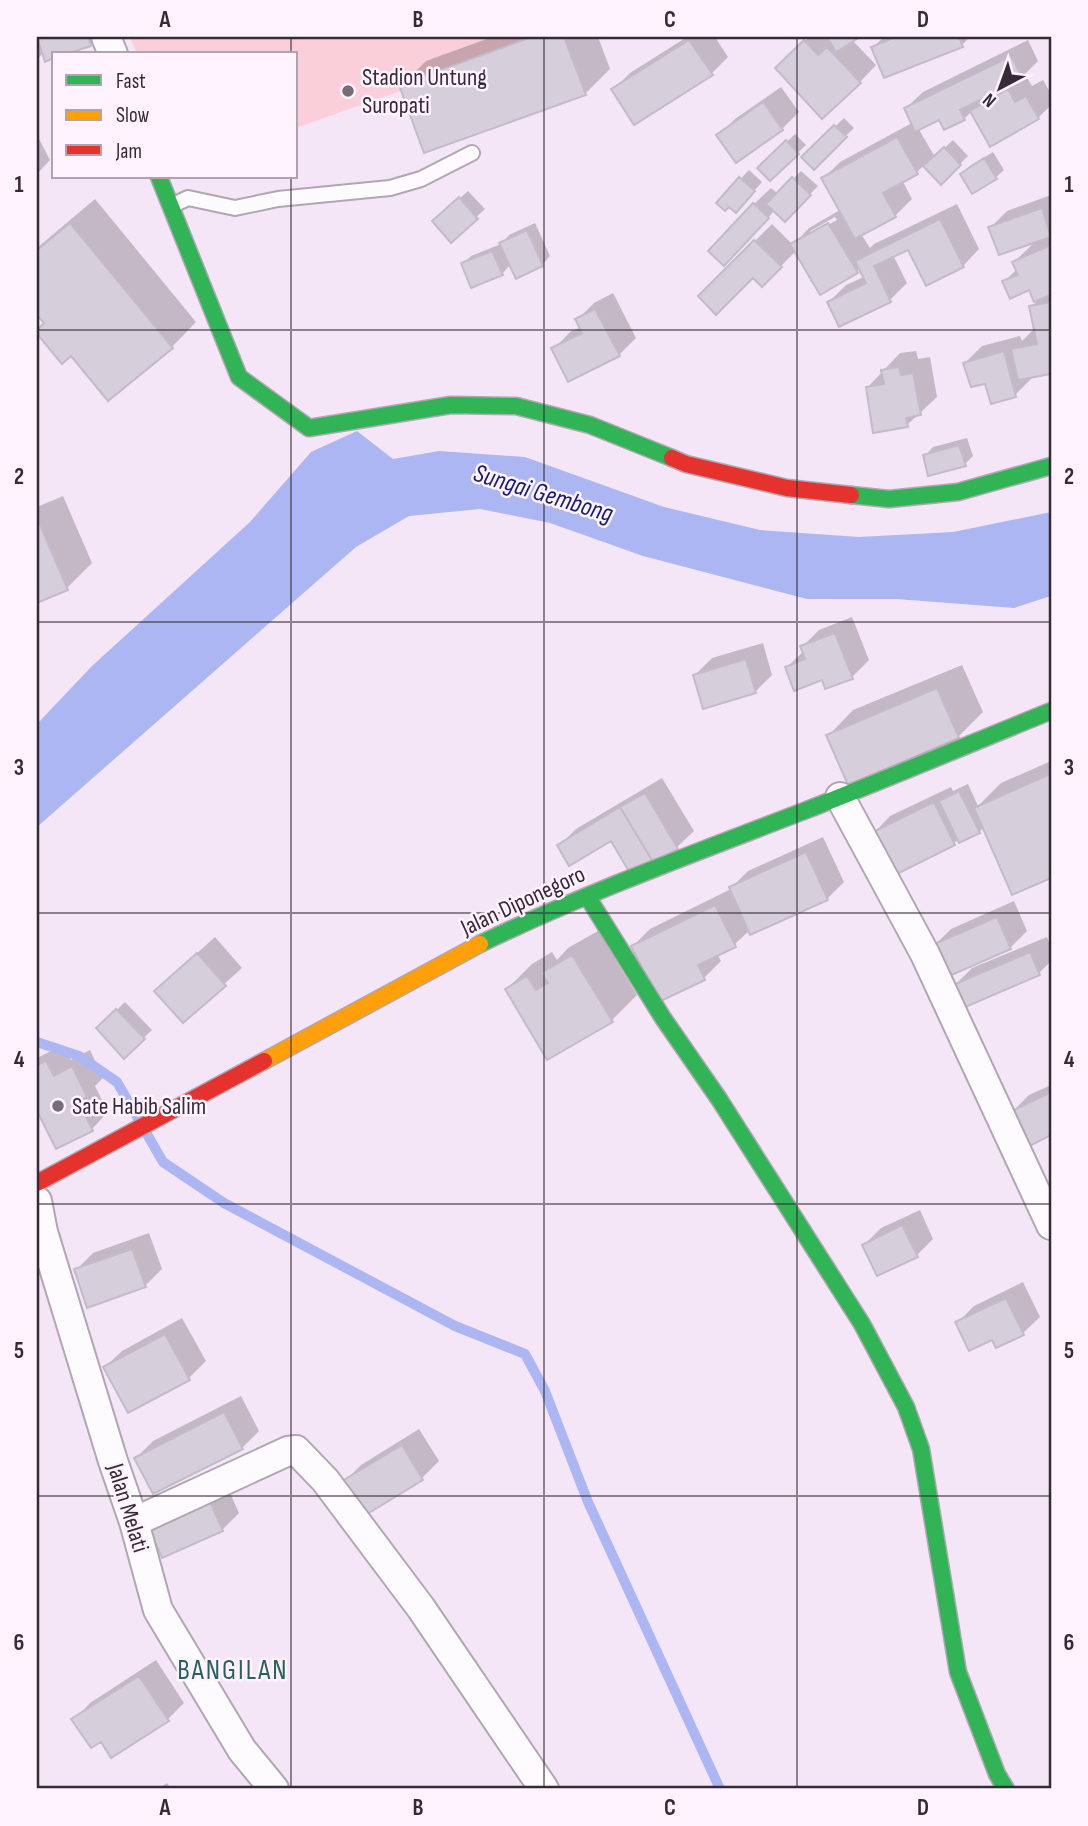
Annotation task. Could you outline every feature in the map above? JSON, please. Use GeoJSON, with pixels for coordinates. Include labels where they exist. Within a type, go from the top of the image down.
{"type":"FeatureCollection","features":[{"type":"Feature","properties":{"kind":"street"},"geometry":{"type":"LineString","coordinates":[[159,178],[239,377],[309,428],[451,405],[516,406],[590,425],[686,464],[787,488],[889,499],[958,492],[1051,466]]}},
{"type":"Feature","properties":{"kind":"street","name":"Jalan Diponegoro"},"geometry":{"type":"LineString","coordinates":[[37,1184],[103,1146],[532,918],[1051,711]]}},
{"type":"Feature","properties":{"kind":"street"},"geometry":{"type":"LineString","coordinates":[[840,797],[925,954],[1051,1225]]}},
{"type":"Feature","properties":{"kind":"street"},"geometry":{"type":"LineString","coordinates":[[587,896],[862,1324],[906,1407],[922,1449],[958,1672],[997,1774],[1006,1789]]}},
{"type":"Feature","properties":{"kind":"street","name":"Jalan Melati"},"geometry":{"type":"LineString","coordinates":[[37,1201],[43,1232],[134,1522],[158,1610],[242,1750],[274,1789]]}},
{"type":"Feature","properties":{"kind":"street"},"geometry":{"type":"LineString","coordinates":[[134,1522],[288,1451],[296,1450],[325,1480],[421,1608],[544,1789]]}},
{"type":"Feature","properties":{"kind":"lane"},"geometry":{"type":"LineString","coordinates":[[169,206],[188,198],[234,208],[278,199],[390,188],[421,179],[472,153]]}},
{"type":"Feature","properties":{"kind":"shaded area","name":"Stadion Untung Suropati"},"geometry":{"type":"Polygon","coordinates":[[[130,37],[553,37],[298,127],[298,52],[136,52],[130,37]]]}},
{"type":"Feature","properties":{"kind":"water","name":"Sungai Gembong"},"geometry":{"type":"Polygon","coordinates":[[[357,431],[393,459],[439,451],[525,457],[664,507],[760,530],[859,537],[953,532],[1051,512],[1051,596],[1014,608],[896,599],[807,599],[643,556],[550,523],[480,509],[409,516],[356,547],[37,827],[37,724],[92,666],[250,522],[311,452],[357,431]]]}},
{"type":"Feature","properties":{"kind":"building"},"geometry":{"type":"Polygon","coordinates":[[[37,37],[88,37],[91,46],[72,52],[52,52],[52,59],[45,62],[37,37]]]}},
{"type":"Feature","properties":{"kind":"building"},"geometry":{"type":"Polygon","coordinates":[[[532,37],[564,37],[586,95],[424,153],[399,85],[532,37]]]}},
{"type":"Feature","properties":{"kind":"building"},"geometry":{"type":"Polygon","coordinates":[[[827,37],[860,37],[836,52],[827,37]]]}},
{"type":"Feature","properties":{"kind":"building"},"geometry":{"type":"Polygon","coordinates":[[[896,37],[959,37],[963,47],[884,78],[871,47],[896,37]]]}},
{"type":"Feature","properties":{"kind":"building"},"geometry":{"type":"Polygon","coordinates":[[[689,40],[713,75],[634,125],[611,89],[689,40]]]}},
{"type":"Feature","properties":{"kind":"building"},"geometry":{"type":"Polygon","coordinates":[[[804,40],[818,55],[827,47],[861,83],[822,119],[775,68],[804,40]]]}},
{"type":"Feature","properties":{"kind":"building"},"geometry":{"type":"Polygon","coordinates":[[[1011,56],[1023,79],[960,110],[965,120],[944,130],[939,120],[915,132],[904,108],[1011,56]]]}},
{"type":"Feature","properties":{"kind":"building"},"geometry":{"type":"Polygon","coordinates":[[[1008,89],[1015,102],[1026,96],[1039,119],[990,147],[970,111],[1008,89]]]}},
{"type":"Feature","properties":{"kind":"building"},"geometry":{"type":"Polygon","coordinates":[[[763,102],[783,130],[736,163],[716,135],[763,102]]]}},
{"type":"Feature","properties":{"kind":"building"},"geometry":{"type":"Polygon","coordinates":[[[834,125],[847,137],[814,170],[801,157],[834,125]]]}},
{"type":"Feature","properties":{"kind":"building"},"geometry":{"type":"Polygon","coordinates":[[[897,137],[918,174],[883,193],[896,217],[855,239],[821,178],[897,137]]]}},
{"type":"Feature","properties":{"kind":"building"},"geometry":{"type":"Polygon","coordinates":[[[786,140],[799,154],[770,181],[757,168],[786,140]]]}},
{"type":"Feature","properties":{"kind":"building"},"geometry":{"type":"Polygon","coordinates":[[[944,147],[961,165],[941,185],[923,166],[944,147]]]}},
{"type":"Feature","properties":{"kind":"building"},"geometry":{"type":"Polygon","coordinates":[[[984,158],[997,179],[972,194],[960,174],[984,158]]]}},
{"type":"Feature","properties":{"kind":"building"},"geometry":{"type":"Polygon","coordinates":[[[739,177],[755,191],[736,213],[729,207],[725,211],[716,203],[739,177]]]}},
{"type":"Feature","properties":{"kind":"building"},"geometry":{"type":"Polygon","coordinates":[[[792,177],[811,195],[785,222],[766,204],[792,177]]]}},
{"type":"Feature","properties":{"kind":"building"},"geometry":{"type":"Polygon","coordinates":[[[459,197],[478,219],[451,243],[432,221],[459,197]]]}},
{"type":"Feature","properties":{"kind":"building"},"geometry":{"type":"Polygon","coordinates":[[[753,203],[769,218],[724,266],[708,251],[753,203]]]}},
{"type":"Feature","properties":{"kind":"building"},"geometry":{"type":"Polygon","coordinates":[[[1042,208],[1051,237],[999,255],[988,227],[1042,208]]]}},
{"type":"Feature","properties":{"kind":"building"},"geometry":{"type":"Polygon","coordinates":[[[940,219],[964,267],[926,286],[908,250],[874,266],[891,302],[839,327],[827,302],[866,283],[855,261],[940,219]]]}},
{"type":"Feature","properties":{"kind":"building"},"geometry":{"type":"Polygon","coordinates":[[[70,223],[173,348],[108,401],[71,356],[62,364],[37,334],[37,330],[44,323],[37,315],[37,250],[70,223]]]}},
{"type":"Feature","properties":{"kind":"building"},"geometry":{"type":"Polygon","coordinates":[[[828,223],[858,273],[820,295],[790,244],[828,223]]]}},
{"type":"Feature","properties":{"kind":"building"},"geometry":{"type":"Polygon","coordinates":[[[527,230],[543,266],[516,279],[499,243],[527,230]]]}},
{"type":"Feature","properties":{"kind":"building"},"geometry":{"type":"Polygon","coordinates":[[[754,240],[782,267],[762,287],[753,278],[716,315],[698,296],[754,240]]]}},
{"type":"Feature","properties":{"kind":"building"},"geometry":{"type":"Polygon","coordinates":[[[1051,245],[1051,295],[1034,302],[1029,290],[1010,299],[1002,281],[1018,275],[1012,262],[1051,245]]]}},
{"type":"Feature","properties":{"kind":"building"},"geometry":{"type":"Polygon","coordinates":[[[492,251],[503,275],[471,288],[461,263],[492,251]]]}},
{"type":"Feature","properties":{"kind":"building"},"geometry":{"type":"Polygon","coordinates":[[[1051,302],[1051,374],[1018,380],[1011,349],[1037,344],[1029,306],[1051,302]]]}},
{"type":"Feature","properties":{"kind":"building"},"geometry":{"type":"Polygon","coordinates":[[[595,309],[620,356],[568,382],[551,348],[582,333],[575,319],[595,309]]]}},
{"type":"Feature","properties":{"kind":"building"},"geometry":{"type":"Polygon","coordinates":[[[1004,351],[1016,397],[991,404],[985,384],[971,387],[963,363],[1004,351]]]}},
{"type":"Feature","properties":{"kind":"building"},"geometry":{"type":"Polygon","coordinates":[[[899,367],[901,375],[913,373],[921,415],[906,418],[908,427],[873,433],[866,387],[884,384],[881,370],[899,367]]]}},
{"type":"Feature","properties":{"kind":"building"},"geometry":{"type":"Polygon","coordinates":[[[959,445],[966,466],[928,476],[923,455],[959,445]]]}},
{"type":"Feature","properties":{"kind":"building"},"geometry":{"type":"Polygon","coordinates":[[[37,520],[68,590],[37,603],[37,520]]]}},
{"type":"Feature","properties":{"kind":"building"},"geometry":{"type":"Polygon","coordinates":[[[835,633],[853,679],[825,689],[822,680],[794,691],[785,667],[805,659],[800,646],[835,633]]]}},
{"type":"Feature","properties":{"kind":"building"},"geometry":{"type":"Polygon","coordinates":[[[746,659],[756,693],[703,709],[693,675],[746,659]]]}},
{"type":"Feature","properties":{"kind":"building"},"geometry":{"type":"Polygon","coordinates":[[[937,688],[959,738],[848,785],[826,735],[937,688]]]}},
{"type":"Feature","properties":{"kind":"building"},"geometry":{"type":"Polygon","coordinates":[[[1050,774],[1051,878],[1012,895],[974,808],[1050,774]]]}},
{"type":"Feature","properties":{"kind":"building"},"geometry":{"type":"Polygon","coordinates":[[[959,791],[980,833],[959,843],[939,801],[959,791]]]}},
{"type":"Feature","properties":{"kind":"building"},"geometry":{"type":"Polygon","coordinates":[[[645,793],[678,849],[653,862],[620,807],[645,793]]]}},
{"type":"Feature","properties":{"kind":"building"},"geometry":{"type":"Polygon","coordinates":[[[934,802],[955,845],[893,876],[871,833],[934,802]]]}},
{"type":"Feature","properties":{"kind":"building"},"geometry":{"type":"Polygon","coordinates":[[[620,807],[653,862],[631,875],[611,841],[569,866],[557,845],[620,807]]]}},
{"type":"Feature","properties":{"kind":"building"},"geometry":{"type":"Polygon","coordinates":[[[806,852],[828,900],[750,935],[729,887],[806,852]]]}},
{"type":"Feature","properties":{"kind":"building"},"geometry":{"type":"Polygon","coordinates":[[[715,905],[736,947],[698,965],[705,980],[659,1002],[631,946],[715,905]]]}},
{"type":"Feature","properties":{"kind":"building"},"geometry":{"type":"Polygon","coordinates":[[[997,917],[1011,949],[947,977],[932,945],[997,917]]]}},
{"type":"Feature","properties":{"kind":"building"},"geometry":{"type":"Polygon","coordinates":[[[1030,952],[1040,975],[963,1008],[953,985],[1030,952]]]}},
{"type":"Feature","properties":{"kind":"building"},"geometry":{"type":"Polygon","coordinates":[[[197,953],[226,986],[183,1023],[154,991],[197,953]]]}},
{"type":"Feature","properties":{"kind":"building"},"geometry":{"type":"Polygon","coordinates":[[[572,955],[613,1022],[547,1060],[505,989],[527,976],[536,990],[548,983],[541,973],[572,955]]]}},
{"type":"Feature","properties":{"kind":"building"},"geometry":{"type":"Polygon","coordinates":[[[116,1009],[145,1039],[124,1059],[96,1028],[116,1009]]]}},
{"type":"Feature","properties":{"kind":"building","name":"Sate Habib Salim"},"geometry":{"type":"Polygon","coordinates":[[[46,1061],[54,1076],[72,1066],[87,1097],[78,1101],[93,1131],[56,1149],[37,1111],[37,1065],[46,1061]]]}},
{"type":"Feature","properties":{"kind":"building"},"geometry":{"type":"Polygon","coordinates":[[[1051,1092],[1051,1135],[1028,1147],[1010,1112],[1051,1092]]]}},
{"type":"Feature","properties":{"kind":"building"},"geometry":{"type":"Polygon","coordinates":[[[902,1225],[918,1257],[877,1276],[862,1245],[902,1225]]]}},
{"type":"Feature","properties":{"kind":"building"},"geometry":{"type":"Polygon","coordinates":[[[132,1249],[146,1287],[87,1308],[74,1269],[132,1249]]]}},
{"type":"Feature","properties":{"kind":"building"},"geometry":{"type":"Polygon","coordinates":[[[1006,1298],[1024,1335],[996,1348],[992,1340],[969,1351],[955,1322],[1006,1298]]]}},
{"type":"Feature","properties":{"kind":"building"},"geometry":{"type":"Polygon","coordinates":[[[165,1334],[190,1380],[128,1413],[103,1367],[165,1334]]]}},
{"type":"Feature","properties":{"kind":"building"},"geometry":{"type":"Polygon","coordinates":[[[224,1412],[243,1449],[153,1494],[134,1458],[224,1412]]]}},
{"type":"Feature","properties":{"kind":"building"},"geometry":{"type":"Polygon","coordinates":[[[402,1445],[423,1480],[364,1516],[342,1481],[402,1445]]]}},
{"type":"Feature","properties":{"kind":"building"},"geometry":{"type":"Polygon","coordinates":[[[210,1502],[223,1531],[162,1558],[149,1528],[210,1502]]]}},
{"type":"Feature","properties":{"kind":"building"},"geometry":{"type":"Polygon","coordinates":[[[139,1676],[169,1721],[111,1758],[101,1742],[91,1748],[71,1719],[139,1676]]]}},
{"type":"Feature","properties":{"kind":"waterway"},"geometry":{"type":"LineString","coordinates":[[37,1042],[79,1056],[117,1082],[163,1162],[224,1203],[455,1326],[525,1354],[545,1391],[588,1502],[720,1789]]}},
{"type":"Feature","properties":{"kind":"traffic: fast"},"geometry":{"type":"LineString","coordinates":[[159,178],[239,377],[309,428],[451,405],[516,406],[590,425],[672,458]]}},
{"type":"Feature","properties":{"kind":"traffic: fast"},"geometry":{"type":"LineString","coordinates":[[851,495],[889,499],[958,492],[1051,466]]}},
{"type":"Feature","properties":{"kind":"traffic: fast"},"geometry":{"type":"LineString","coordinates":[[480,944],[600,891],[1051,711]]}},
{"type":"Feature","properties":{"kind":"traffic: fast"},"geometry":{"type":"LineString","coordinates":[[587,896],[862,1324],[906,1407],[921,1449],[958,1672],[997,1774],[1006,1789]]}},
{"type":"Feature","properties":{"kind":"traffic: slow"},"geometry":{"type":"LineString","coordinates":[[264,1061],[480,944]]}},
{"type":"Feature","properties":{"kind":"traffic: jam"},"geometry":{"type":"LineString","coordinates":[[672,458],[686,464],[787,488],[851,495]]}},
{"type":"Feature","properties":{"kind":"traffic: jam"},"geometry":{"type":"LineString","coordinates":[[37,1183],[264,1061]]}},
{"type":"Feature","properties":{"kind":"place","name":"Stadion Untung Suropati"},"geometry":{"type":"Point","coordinates":[348,91]}},
{"type":"Feature","properties":{"kind":"place","name":"Sate Habib Salim"},"geometry":{"type":"Point","coordinates":[58,1106]}},
{"type":"Feature","properties":{"kind":"district","name":"BANGILAN"},"geometry":{"type":"Point","coordinates":[233,1670]}}]}
